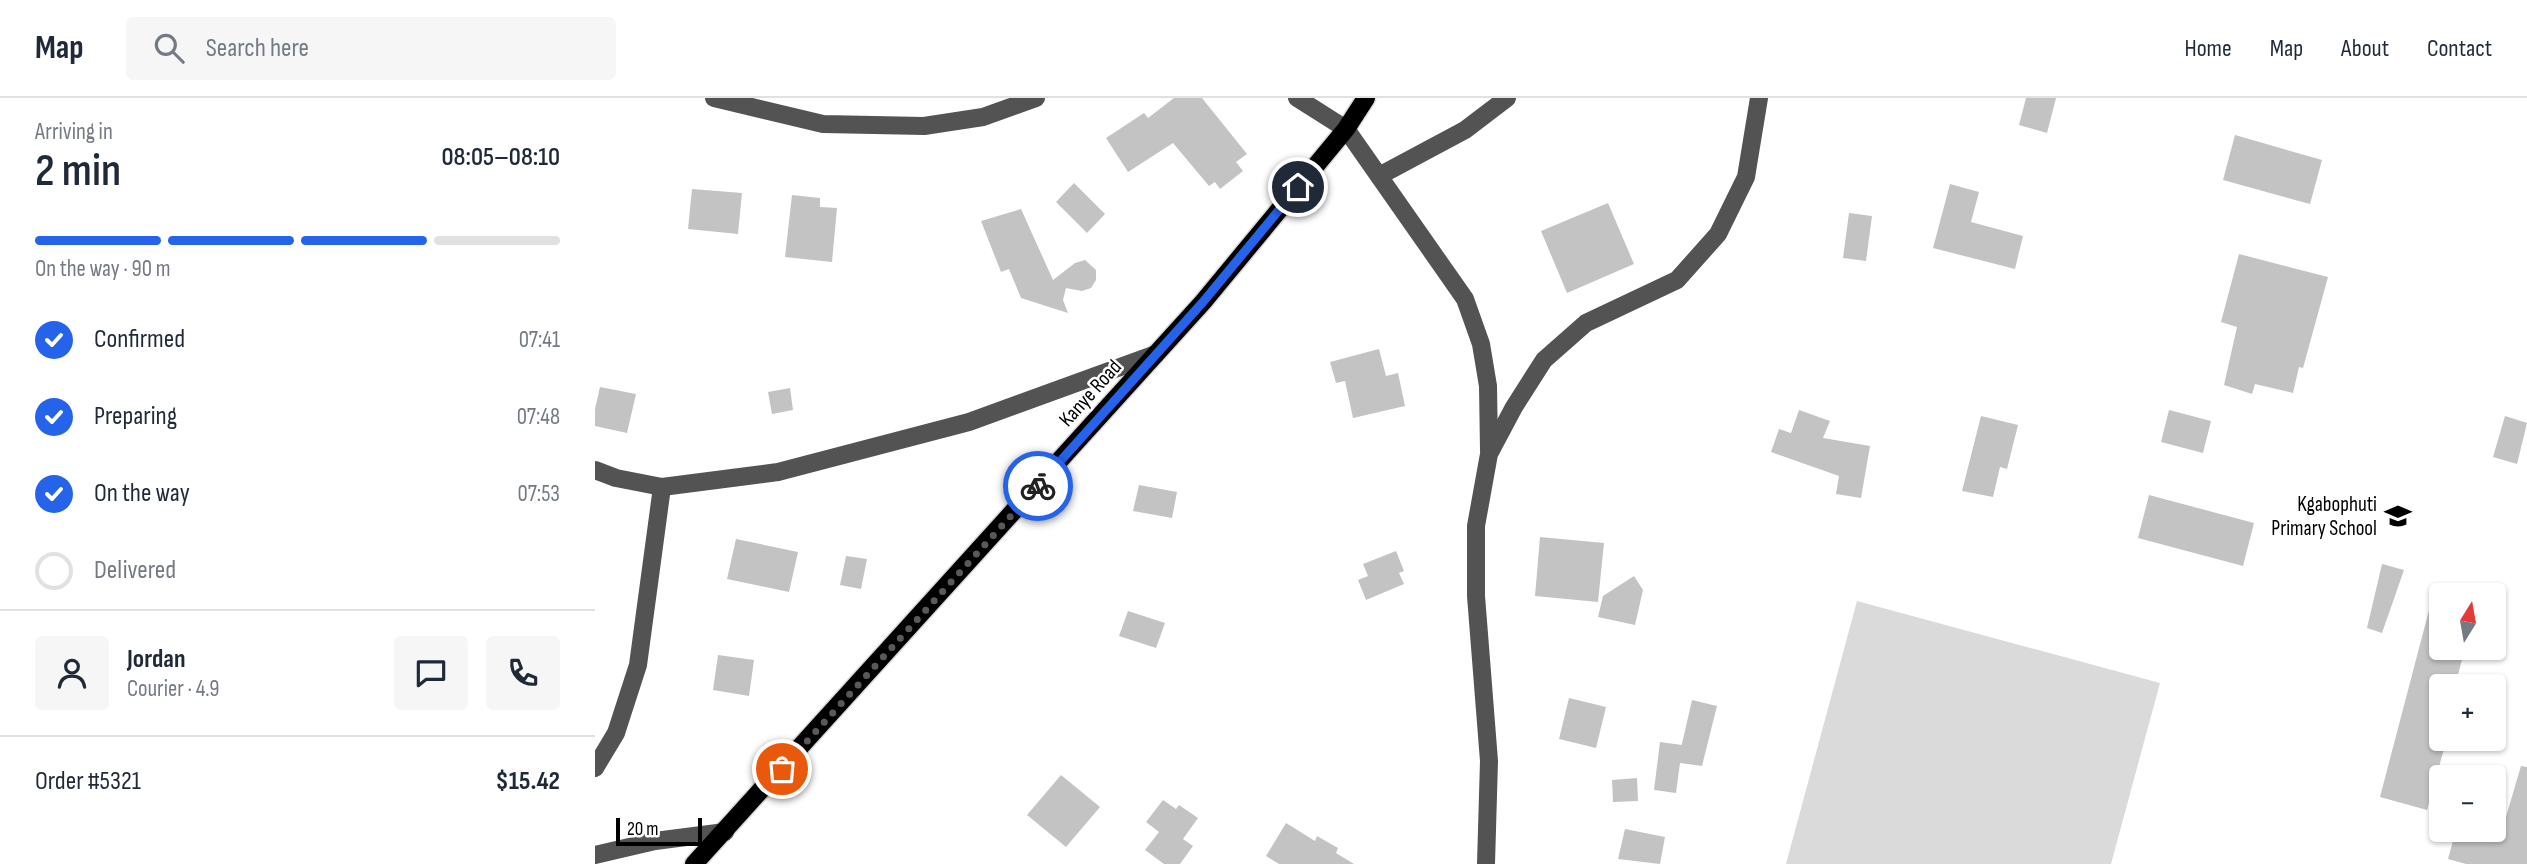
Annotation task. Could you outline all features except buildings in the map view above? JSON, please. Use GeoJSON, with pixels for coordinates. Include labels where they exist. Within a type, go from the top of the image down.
{"type":"FeatureCollection","features":[{"type":"Feature","properties":{"kind":"main road","name":"Kanye Road"},"geometry":{"type":"LineString","coordinates":[[694,864],[1203,302],[1346,129],[1366,98]]}},
{"type":"Feature","properties":{"kind":"street"},"geometry":{"type":"LineString","coordinates":[[714,98],[823,124],[924,126],[983,117],[1036,98]]}},
{"type":"Feature","properties":{"kind":"street"},"geometry":{"type":"LineString","coordinates":[[1297,98],[1346,129],[1465,299],[1481,344],[1488,386],[1489,454],[1476,526],[1476,596],[1489,761],[1486,864]]}},
{"type":"Feature","properties":{"kind":"street"},"geometry":{"type":"LineString","coordinates":[[1379,176],[1465,130],[1507,98]]}},
{"type":"Feature","properties":{"kind":"street"},"geometry":{"type":"LineString","coordinates":[[1489,454],[1514,407],[1544,360],[1586,323],[1677,280],[1718,234],[1746,177],[1759,98]]}},
{"type":"Feature","properties":{"kind":"street"},"geometry":{"type":"LineString","coordinates":[[595,470],[616,478],[662,487],[778,472],[969,422],[1156,354]]}},
{"type":"Feature","properties":{"kind":"street"},"geometry":{"type":"LineString","coordinates":[[595,768],[616,733],[638,665],[662,487]]}},
{"type":"Feature","properties":{"kind":"street"},"geometry":{"type":"LineString","coordinates":[[595,855],[655,841],[725,832]]}},
{"type":"Feature","properties":{"kind":"shaded area"},"geometry":{"type":"Polygon","coordinates":[[[1857,601],[2160,683],[2111,864],[1786,864],[1857,601]]]}},
{"type":"Feature","properties":{"kind":"way so far"},"geometry":{"type":"LineString","coordinates":[[782,769],[1038,486]]}},
{"type":"Feature","properties":{"kind":"place","name":"Kgabophuti Primary School"},"geometry":{"type":"Point","coordinates":[2398,516]}},
{"type":"Feature","properties":{"kind":"route"},"geometry":{"type":"LineString","coordinates":[[1038,486],[1203,302],[1298,187]]}}]}
